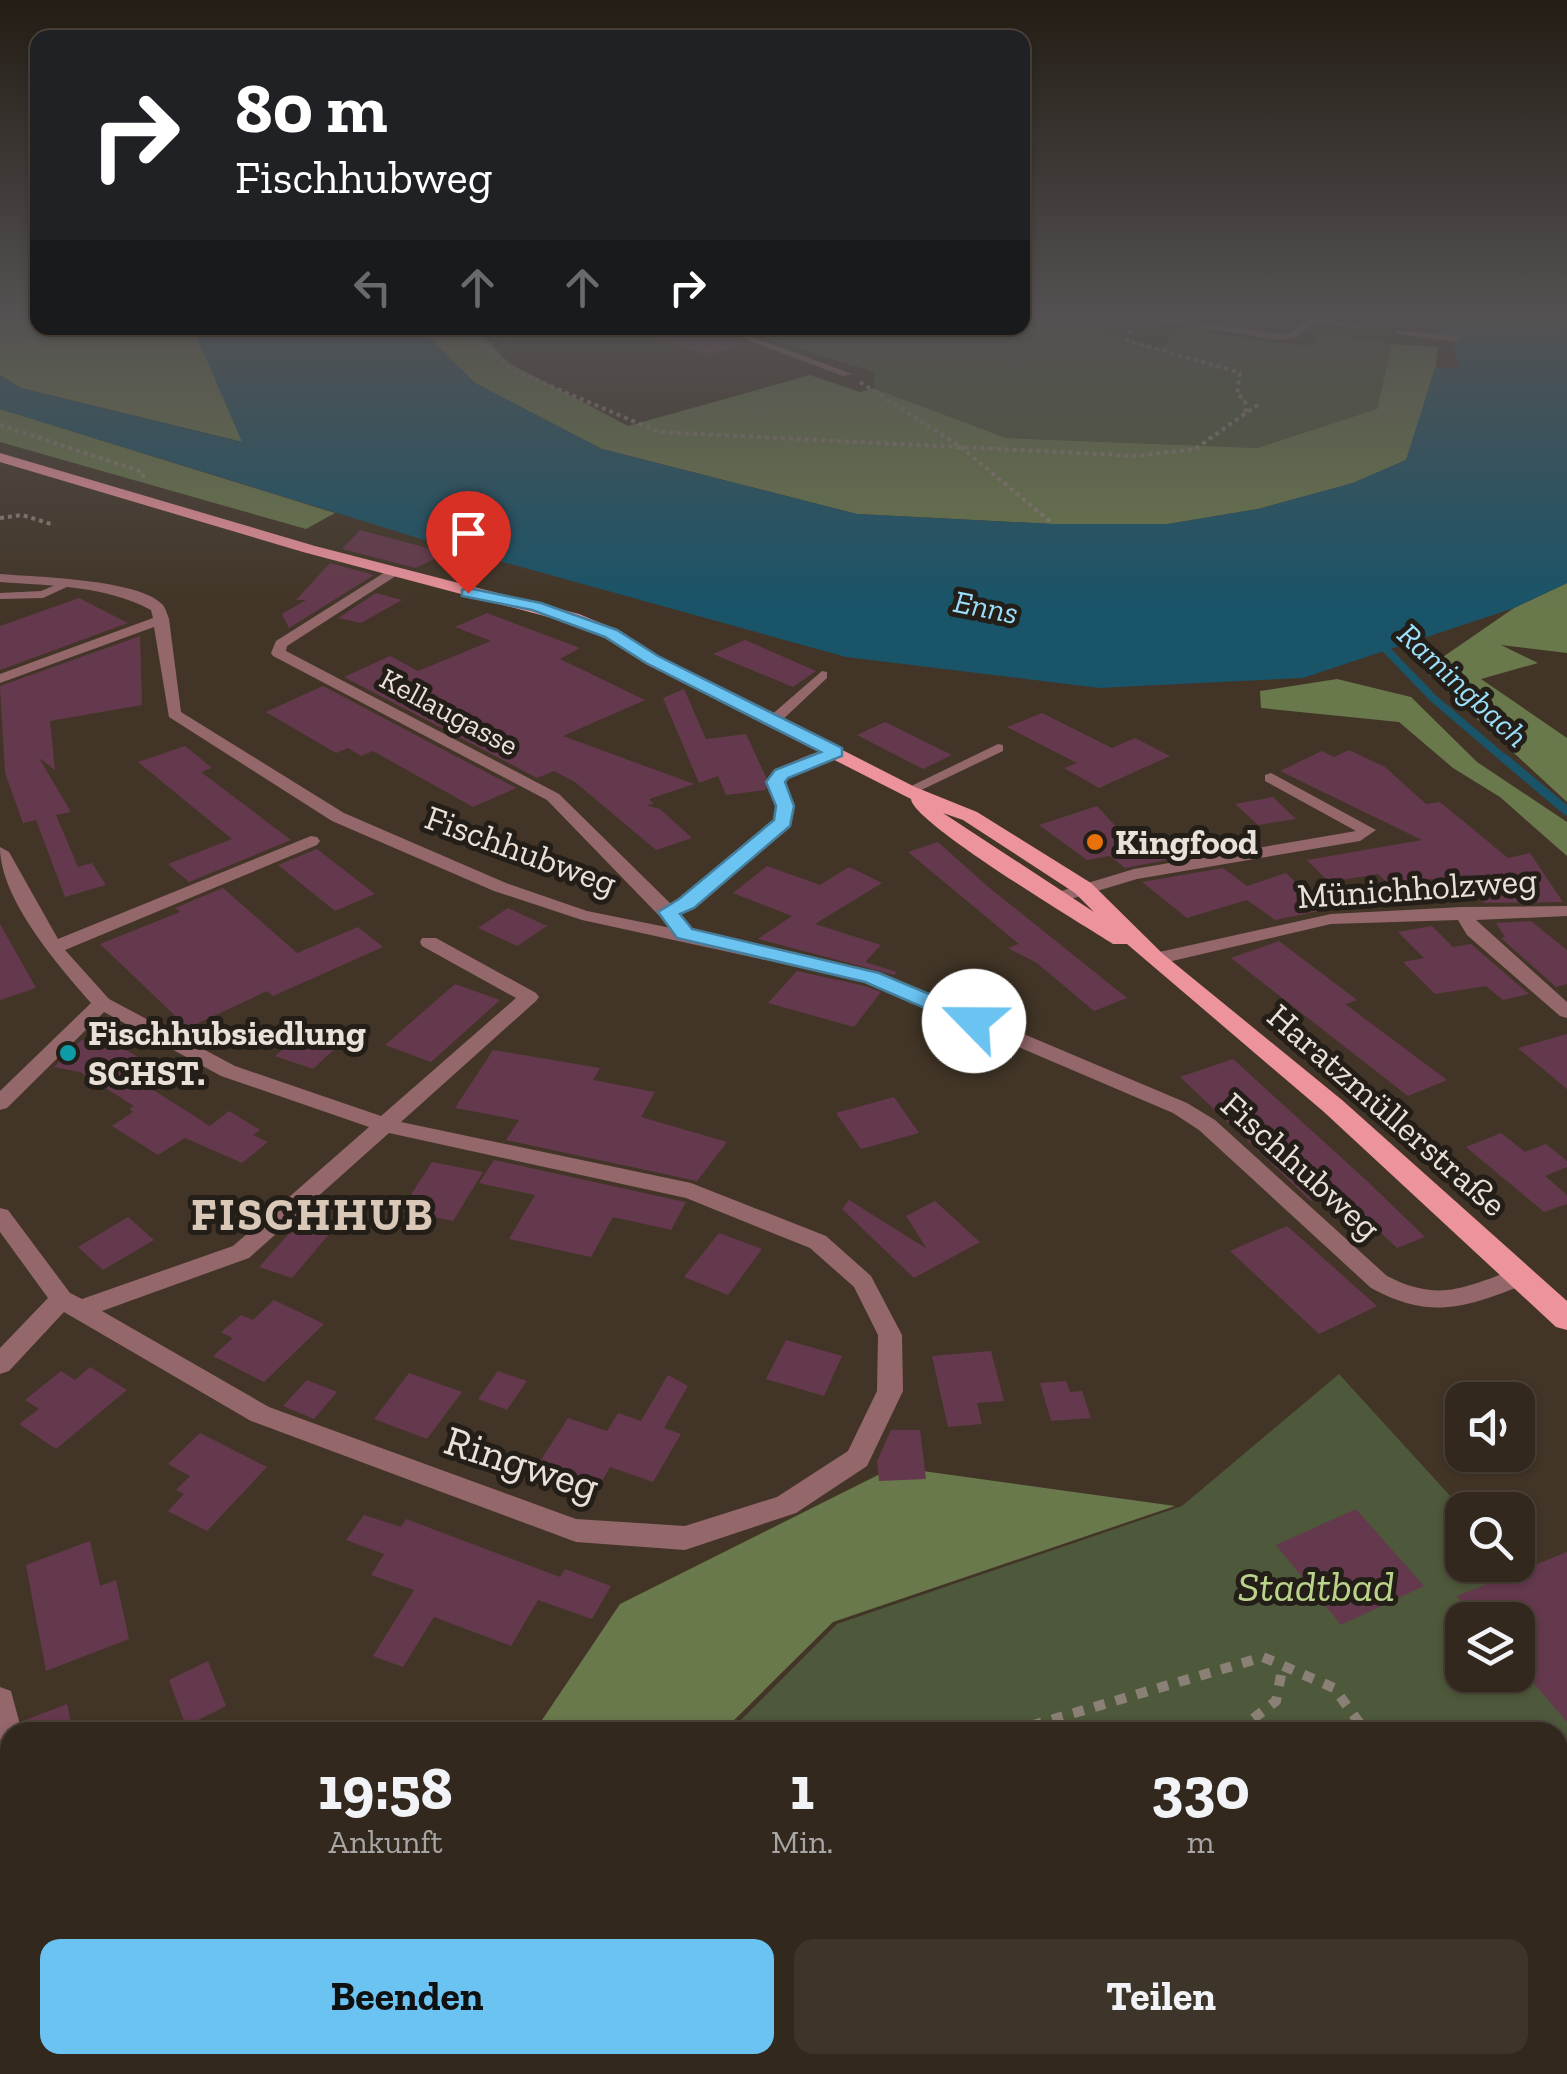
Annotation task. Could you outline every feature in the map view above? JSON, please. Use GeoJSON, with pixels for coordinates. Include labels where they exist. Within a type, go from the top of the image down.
{"type":"FeatureCollection","features":[{"type":"Feature","properties":{"kind":"main road","name":"Haratzmüllerstraße"},"geometry":{"type":"LineString","coordinates":[[0,457],[468,593],[652,660],[908,792],[970,816],[1082,888],[1156,959],[1333,1106],[1567,1319]]}},
{"type":"Feature","properties":{"kind":"main road","name":"Haratzmüllerstraße"},"geometry":{"type":"LineString","coordinates":[[908,792],[947,828],[1156,959]]}},
{"type":"Feature","properties":{"kind":"street","name":"Kellaugasse"},"geometry":{"type":"LineString","coordinates":[[394,572],[281,644],[278,652],[553,798],[668,912],[684,934]]}},
{"type":"Feature","properties":{"kind":"street"},"geometry":{"type":"LineString","coordinates":[[0,578],[138,595],[158,608],[162,619],[0,679]]}},
{"type":"Feature","properties":{"kind":"street","name":"Fischhubweg"},"geometry":{"type":"LineString","coordinates":[[162,619],[172,711],[323,808],[582,915],[872,977],[1180,1108],[1207,1125],[1379,1282],[1404,1295],[1425,1303],[1453,1302],[1523,1276]]}},
{"type":"Feature","properties":{"kind":"street"},"geometry":{"type":"LineString","coordinates":[[668,912],[686,904],[783,822],[785,806],[775,782],[782,774],[836,752]]}},
{"type":"Feature","properties":{"kind":"street"},"geometry":{"type":"LineString","coordinates":[[1054,898],[1134,874],[1360,836],[1368,830],[1271,778]]}},
{"type":"Feature","properties":{"kind":"street"},"geometry":{"type":"LineString","coordinates":[[52,948],[311,841]]}},
{"type":"Feature","properties":{"kind":"street","name":"Ringweg"},"geometry":{"type":"LineString","coordinates":[[0,852],[52,948],[102,1003],[228,1070],[384,1126],[691,1191],[818,1242],[863,1282],[890,1334],[890,1390],[858,1458],[786,1504],[685,1538],[576,1530],[260,1414],[71,1304],[0,1216]]}},
{"type":"Feature","properties":{"kind":"street","name":"Münichholzweg"},"geometry":{"type":"LineString","coordinates":[[1156,959],[1331,919],[1567,911]]}},
{"type":"Feature","properties":{"kind":"street"},"geometry":{"type":"LineString","coordinates":[[1462,912],[1474,930],[1567,1012]]}},
{"type":"Feature","properties":{"kind":"street"},"geometry":{"type":"LineString","coordinates":[[0,1364],[71,1304],[241,1252],[529,996],[429,942]]}},
{"type":"Feature","properties":{"kind":"street"},"geometry":{"type":"LineString","coordinates":[[0,1103],[102,1003]]}},
{"type":"Feature","properties":{"kind":"lane"},"geometry":{"type":"LineString","coordinates":[[1,596],[43,594],[66,584]]}},
{"type":"Feature","properties":{"kind":"lane"},"geometry":{"type":"LineString","coordinates":[[774,720],[822,674]]}},
{"type":"Feature","properties":{"kind":"lane"},"geometry":{"type":"LineString","coordinates":[[908,792],[998,748]]}},
{"type":"Feature","properties":{"kind":"path"},"geometry":{"type":"LineString","coordinates":[[617,414],[660,432],[1137,456],[1195,449],[1246,415]]}},
{"type":"Feature","properties":{"kind":"path"},"geometry":{"type":"LineString","coordinates":[[909,414],[962,447],[1053,524]]}},
{"type":"Feature","properties":{"kind":"path"},"geometry":{"type":"LineString","coordinates":[[0,425],[143,472],[142,487]]}},
{"type":"Feature","properties":{"kind":"path"},"geometry":{"type":"LineString","coordinates":[[0,518],[22,515],[51,524]]}},
{"type":"Feature","properties":{"kind":"path"},"geometry":{"type":"LineString","coordinates":[[1044,1722],[1262,1657],[1334,1688],[1359,1722]]}},
{"type":"Feature","properties":{"kind":"path"},"geometry":{"type":"LineString","coordinates":[[1249,1722],[1276,1701],[1282,1665]]}},
{"type":"Feature","properties":{"kind":"green space"},"geometry":{"type":"Polygon","coordinates":[[[0,414],[15,414],[335,513],[306,529],[0,442],[0,414]]]}},
{"type":"Feature","properties":{"kind":"green space"},"geometry":{"type":"Polygon","coordinates":[[[127,414],[231,414],[243,442],[127,414]]]}},
{"type":"Feature","properties":{"kind":"green space"},"geometry":{"type":"Polygon","coordinates":[[[534,414],[605,414],[628,426],[672,414],[942,414],[1006,438],[1257,448],[1362,414],[1423,414],[1406,460],[1353,483],[1258,509],[1168,524],[1053,524],[857,514],[602,449],[534,414]]]}},
{"type":"Feature","properties":{"kind":"green space"},"geometry":{"type":"Polygon","coordinates":[[[942,414],[1362,414],[1257,448],[1006,438],[942,414]]]}},
{"type":"Feature","properties":{"kind":"green space"},"geometry":{"type":"Polygon","coordinates":[[[1567,583],[1567,653],[1501,645],[1538,663],[1481,679],[1567,738],[1567,802],[1424,670],[1514,608],[1567,583]]]}},
{"type":"Feature","properties":{"kind":"green space"},"geometry":{"type":"Polygon","coordinates":[[[1337,679],[1411,697],[1477,762],[1567,822],[1567,856],[1500,797],[1453,768],[1399,722],[1261,708],[1260,691],[1337,679]]]}},
{"type":"Feature","properties":{"kind":"green space","name":"Stadtbad"},"geometry":{"type":"Polygon","coordinates":[[[1339,1374],[1447,1492],[1445,1582],[1535,1582],[1535,1566],[1567,1552],[1567,1722],[739,1722],[837,1624],[1182,1506],[1339,1374]]]}},
{"type":"Feature","properties":{"kind":"green space"},"geometry":{"type":"Polygon","coordinates":[[[894,1467],[1175,1506],[833,1622],[732,1722],[541,1722],[620,1604],[894,1467]]]}},
{"type":"Feature","properties":{"kind":"water","name":"Enns"},"geometry":{"type":"Polygon","coordinates":[[[16,414],[127,414],[242,442],[230,414],[534,414],[602,449],[857,514],[1053,524],[1168,524],[1258,509],[1353,483],[1406,460],[1421,414],[1567,414],[1567,583],[1514,608],[1303,678],[1099,688],[846,657],[431,542],[16,414]]]}},
{"type":"Feature","properties":{"kind":"building"},"geometry":{"type":"Polygon","coordinates":[[[360,530],[446,553],[416,568],[342,549],[360,530]]]}},
{"type":"Feature","properties":{"kind":"building"},"geometry":{"type":"Polygon","coordinates":[[[330,563],[374,575],[289,628],[282,614],[306,600],[296,600],[330,563]]]}},
{"type":"Feature","properties":{"kind":"building"},"geometry":{"type":"Polygon","coordinates":[[[376,593],[402,600],[361,623],[338,618],[376,593]]]}},
{"type":"Feature","properties":{"kind":"building"},"geometry":{"type":"Polygon","coordinates":[[[79,598],[128,623],[0,670],[0,626],[79,598]]]}},
{"type":"Feature","properties":{"kind":"building"},"geometry":{"type":"Polygon","coordinates":[[[487,613],[580,648],[560,659],[645,700],[563,736],[694,784],[649,799],[654,804],[646,805],[660,809],[692,838],[656,850],[575,782],[554,771],[537,778],[344,677],[390,656],[418,671],[491,641],[455,627],[487,613]]]}},
{"type":"Feature","properties":{"kind":"building"},"geometry":{"type":"Polygon","coordinates":[[[140,636],[142,705],[50,721],[55,770],[39,758],[71,812],[56,815],[78,867],[92,863],[106,885],[65,897],[36,820],[23,823],[5,773],[0,686],[140,636]]]}},
{"type":"Feature","properties":{"kind":"building"},"geometry":{"type":"Polygon","coordinates":[[[745,640],[816,671],[793,687],[713,654],[745,640]]]}},
{"type":"Feature","properties":{"kind":"building"},"geometry":{"type":"Polygon","coordinates":[[[323,686],[516,788],[473,807],[373,751],[361,756],[348,748],[336,753],[266,712],[323,686]]]}},
{"type":"Feature","properties":{"kind":"building"},"geometry":{"type":"Polygon","coordinates":[[[684,689],[706,739],[746,734],[766,777],[766,790],[726,795],[718,776],[699,783],[663,698],[684,689]]]}},
{"type":"Feature","properties":{"kind":"building"},"geometry":{"type":"Polygon","coordinates":[[[1042,713],[1112,748],[1135,738],[1170,756],[1099,788],[1064,768],[1077,763],[1007,727],[1042,713]]]}},
{"type":"Feature","properties":{"kind":"building"},"geometry":{"type":"Polygon","coordinates":[[[885,722],[952,755],[923,769],[857,735],[885,722]]]}},
{"type":"Feature","properties":{"kind":"building"},"geometry":{"type":"Polygon","coordinates":[[[185,746],[212,768],[201,772],[291,840],[189,882],[168,864],[232,839],[138,762],[185,746]]]}},
{"type":"Feature","properties":{"kind":"building"},"geometry":{"type":"Polygon","coordinates":[[[1349,750],[1385,767],[1426,804],[1440,802],[1508,858],[1530,853],[1563,902],[1484,903],[1467,875],[1389,884],[1378,874],[1329,882],[1307,860],[1422,840],[1280,771],[1322,751],[1334,757],[1349,750]]]}},
{"type":"Feature","properties":{"kind":"building"},"geometry":{"type":"Polygon","coordinates":[[[1273,797],[1296,819],[1258,825],[1235,804],[1273,797]]]}},
{"type":"Feature","properties":{"kind":"building"},"geometry":{"type":"Polygon","coordinates":[[[1097,806],[1134,846],[1196,837],[1209,852],[1125,868],[1110,856],[1087,860],[1039,825],[1097,806]]]}},
{"type":"Feature","properties":{"kind":"building"},"geometry":{"type":"Polygon","coordinates":[[[938,842],[1127,998],[1094,1011],[1037,963],[1008,948],[1019,944],[908,852],[938,842]]]}},
{"type":"Feature","properties":{"kind":"building"},"geometry":{"type":"Polygon","coordinates":[[[317,849],[375,894],[335,911],[278,865],[317,849]]]}},
{"type":"Feature","properties":{"kind":"building"},"geometry":{"type":"Polygon","coordinates":[[[767,866],[820,885],[849,867],[882,883],[815,924],[881,945],[865,962],[897,972],[894,975],[758,939],[792,916],[733,893],[767,866]]]}},
{"type":"Feature","properties":{"kind":"building"},"geometry":{"type":"Polygon","coordinates":[[[1223,868],[1247,886],[1286,873],[1324,910],[1275,920],[1247,900],[1187,918],[1142,882],[1223,868]]]}},
{"type":"Feature","properties":{"kind":"building"},"geometry":{"type":"Polygon","coordinates":[[[223,888],[297,953],[358,927],[383,947],[273,996],[267,991],[188,1028],[100,944],[180,912],[175,908],[223,888]]]}},
{"type":"Feature","properties":{"kind":"building"},"geometry":{"type":"Polygon","coordinates":[[[508,908],[547,926],[517,946],[478,928],[508,908]]]}},
{"type":"Feature","properties":{"kind":"building"},"geometry":{"type":"Polygon","coordinates":[[[1531,921],[1567,950],[1567,984],[1556,987],[1501,938],[1505,937],[1496,923],[1531,921]]]}},
{"type":"Feature","properties":{"kind":"building"},"geometry":{"type":"Polygon","coordinates":[[[0,924],[36,988],[0,1000],[0,924]]]}},
{"type":"Feature","properties":{"kind":"building"},"geometry":{"type":"Polygon","coordinates":[[[1432,926],[1453,947],[1471,944],[1529,994],[1503,1000],[1486,986],[1435,994],[1403,962],[1424,958],[1398,932],[1432,926]]]}},
{"type":"Feature","properties":{"kind":"building"},"geometry":{"type":"Polygon","coordinates":[[[1279,941],[1357,1000],[1345,1004],[1447,1080],[1408,1096],[1231,958],[1279,941]]]}},
{"type":"Feature","properties":{"kind":"building"},"geometry":{"type":"Polygon","coordinates":[[[797,971],[881,992],[854,1027],[768,1003],[797,971]]]}},
{"type":"Feature","properties":{"kind":"building"},"geometry":{"type":"Polygon","coordinates":[[[455,984],[500,1000],[431,1062],[385,1045],[455,984]]]}},
{"type":"Feature","properties":{"kind":"building"},"geometry":{"type":"Polygon","coordinates":[[[305,1029],[343,1041],[313,1069],[275,1056],[305,1029]]]}},
{"type":"Feature","properties":{"kind":"building"},"geometry":{"type":"Polygon","coordinates":[[[1567,1034],[1567,1089],[1518,1048],[1567,1034]]]}},
{"type":"Feature","properties":{"kind":"building"},"geometry":{"type":"Polygon","coordinates":[[[81,1040],[121,1047],[164,1072],[144,1084],[210,1126],[229,1111],[260,1130],[253,1135],[268,1142],[242,1163],[185,1138],[158,1155],[112,1126],[133,1112],[129,1109],[134,1106],[80,1072],[54,1067],[81,1040]]]}},
{"type":"Feature","properties":{"kind":"building"},"geometry":{"type":"Polygon","coordinates":[[[493,1050],[600,1068],[593,1080],[655,1092],[641,1117],[727,1142],[697,1181],[506,1140],[519,1120],[455,1108],[493,1050]]]}},
{"type":"Feature","properties":{"kind":"building"},"geometry":{"type":"Polygon","coordinates":[[[1233,1059],[1425,1237],[1397,1248],[1377,1229],[1366,1234],[1324,1195],[1311,1201],[1180,1077],[1233,1059]]]}},
{"type":"Feature","properties":{"kind":"building"},"geometry":{"type":"Polygon","coordinates":[[[894,1097],[919,1133],[861,1149],[836,1113],[894,1097]]]}},
{"type":"Feature","properties":{"kind":"building"},"geometry":{"type":"Polygon","coordinates":[[[1501,1133],[1525,1152],[1546,1144],[1567,1161],[1567,1167],[1545,1176],[1567,1195],[1567,1204],[1544,1212],[1466,1147],[1501,1133]]]}},
{"type":"Feature","properties":{"kind":"building"},"geometry":{"type":"Polygon","coordinates":[[[494,1160],[686,1202],[671,1230],[613,1217],[591,1257],[509,1239],[535,1195],[479,1183],[494,1160]]]}},
{"type":"Feature","properties":{"kind":"building"},"geometry":{"type":"Polygon","coordinates":[[[432,1162],[483,1172],[453,1221],[401,1210],[432,1162]]]}},
{"type":"Feature","properties":{"kind":"building"},"geometry":{"type":"Polygon","coordinates":[[[849,1200],[927,1249],[906,1216],[935,1201],[980,1242],[914,1278],[842,1209],[849,1200]]]}},
{"type":"Feature","properties":{"kind":"building"},"geometry":{"type":"Polygon","coordinates":[[[128,1217],[154,1240],[103,1270],[78,1247],[128,1217]]]}},
{"type":"Feature","properties":{"kind":"building"},"geometry":{"type":"Polygon","coordinates":[[[304,1217],[336,1226],[292,1278],[259,1267],[304,1217]]]}},
{"type":"Feature","properties":{"kind":"building"},"geometry":{"type":"Polygon","coordinates":[[[1287,1226],[1377,1306],[1319,1334],[1230,1251],[1287,1226]]]}},
{"type":"Feature","properties":{"kind":"building"},"geometry":{"type":"Polygon","coordinates":[[[719,1233],[762,1249],[728,1295],[684,1277],[719,1233]]]}},
{"type":"Feature","properties":{"kind":"building"},"geometry":{"type":"Polygon","coordinates":[[[274,1300],[324,1324],[264,1382],[213,1356],[233,1338],[221,1332],[241,1315],[253,1320],[274,1300]]]}},
{"type":"Feature","properties":{"kind":"building"},"geometry":{"type":"Polygon","coordinates":[[[786,1340],[842,1356],[824,1396],[766,1379],[786,1340]]]}},
{"type":"Feature","properties":{"kind":"building"},"geometry":{"type":"Polygon","coordinates":[[[991,1351],[1004,1401],[977,1403],[982,1424],[948,1427],[932,1356],[991,1351]]]}},
{"type":"Feature","properties":{"kind":"building"},"geometry":{"type":"Polygon","coordinates":[[[90,1367],[127,1390],[56,1449],[19,1424],[39,1409],[25,1400],[61,1371],[75,1380],[90,1367]]]}},
{"type":"Feature","properties":{"kind":"building"},"geometry":{"type":"Polygon","coordinates":[[[498,1371],[527,1381],[507,1410],[478,1399],[498,1371]]]}},
{"type":"Feature","properties":{"kind":"building"},"geometry":{"type":"Polygon","coordinates":[[[409,1373],[462,1392],[427,1439],[374,1419],[409,1373]]]}},
{"type":"Feature","properties":{"kind":"building"},"geometry":{"type":"Polygon","coordinates":[[[668,1375],[688,1386],[664,1428],[681,1434],[653,1482],[610,1467],[596,1491],[535,1469],[568,1418],[607,1431],[618,1413],[641,1421],[668,1375]]]}},
{"type":"Feature","properties":{"kind":"building"},"geometry":{"type":"Polygon","coordinates":[[[307,1380],[337,1392],[314,1419],[283,1406],[307,1380]]]}},
{"type":"Feature","properties":{"kind":"building"},"geometry":{"type":"Polygon","coordinates":[[[1066,1381],[1070,1392],[1082,1391],[1091,1418],[1051,1421],[1040,1383],[1066,1381]]]}},
{"type":"Feature","properties":{"kind":"building"},"geometry":{"type":"Polygon","coordinates":[[[891,1430],[920,1430],[926,1479],[879,1481],[877,1461],[891,1430]]]}},
{"type":"Feature","properties":{"kind":"building"},"geometry":{"type":"Polygon","coordinates":[[[200,1433],[267,1467],[207,1531],[168,1511],[184,1494],[176,1490],[190,1476],[168,1464],[200,1433]]]}},
{"type":"Feature","properties":{"kind":"building"},"geometry":{"type":"Polygon","coordinates":[[[1356,1509],[1424,1586],[1341,1625],[1276,1545],[1356,1509]]]}},
{"type":"Feature","properties":{"kind":"building"},"geometry":{"type":"Polygon","coordinates":[[[364,1515],[401,1527],[406,1519],[560,1577],[565,1569],[611,1586],[592,1619],[538,1600],[511,1646],[434,1617],[403,1667],[373,1656],[414,1590],[371,1575],[384,1554],[346,1540],[364,1515]]]}},
{"type":"Feature","properties":{"kind":"building"},"geometry":{"type":"Polygon","coordinates":[[[90,1541],[100,1586],[116,1580],[129,1639],[46,1671],[26,1565],[90,1541]]]}},
{"type":"Feature","properties":{"kind":"building"},"geometry":{"type":"Polygon","coordinates":[[[1567,1552],[1567,1722],[1535,1685],[1535,1602],[1462,1602],[1457,1596],[1492,1582],[1535,1582],[1535,1565],[1567,1552]]]}},
{"type":"Feature","properties":{"kind":"building"},"geometry":{"type":"Polygon","coordinates":[[[208,1661],[226,1706],[194,1722],[185,1722],[169,1680],[208,1661]]]}},
{"type":"Feature","properties":{"kind":"building"},"geometry":{"type":"Polygon","coordinates":[[[67,1704],[71,1722],[23,1722],[67,1704]]]}},
{"type":"Feature","properties":{"kind":"waterway","name":"Ramingbach"},"geometry":{"type":"LineString","coordinates":[[1378,641],[1433,698],[1507,761]]}},
{"type":"Feature","properties":{"kind":"waterway","name":"Ramingbach"},"geometry":{"type":"LineString","coordinates":[[1504,758],[1567,811]]}},
{"type":"Feature","properties":{"kind":"place","name":"Kingfood"},"geometry":{"type":"Point","coordinates":[1095,842]}},
{"type":"Feature","properties":{"kind":"place","name":"Fischhubsiedlung SCHST."},"geometry":{"type":"Point","coordinates":[68,1053]}},
{"type":"Feature","properties":{"kind":"district","name":"FISCHHUB"},"geometry":{"type":"Point","coordinates":[313,1215]}},
{"type":"Feature","properties":{"kind":"route"},"geometry":{"type":"LineString","coordinates":[[468,593],[536,606],[611,634],[652,660],[836,752],[782,774],[775,782],[785,806],[783,822],[686,904],[668,912],[684,934],[872,977],[974,1021]]}}]}
